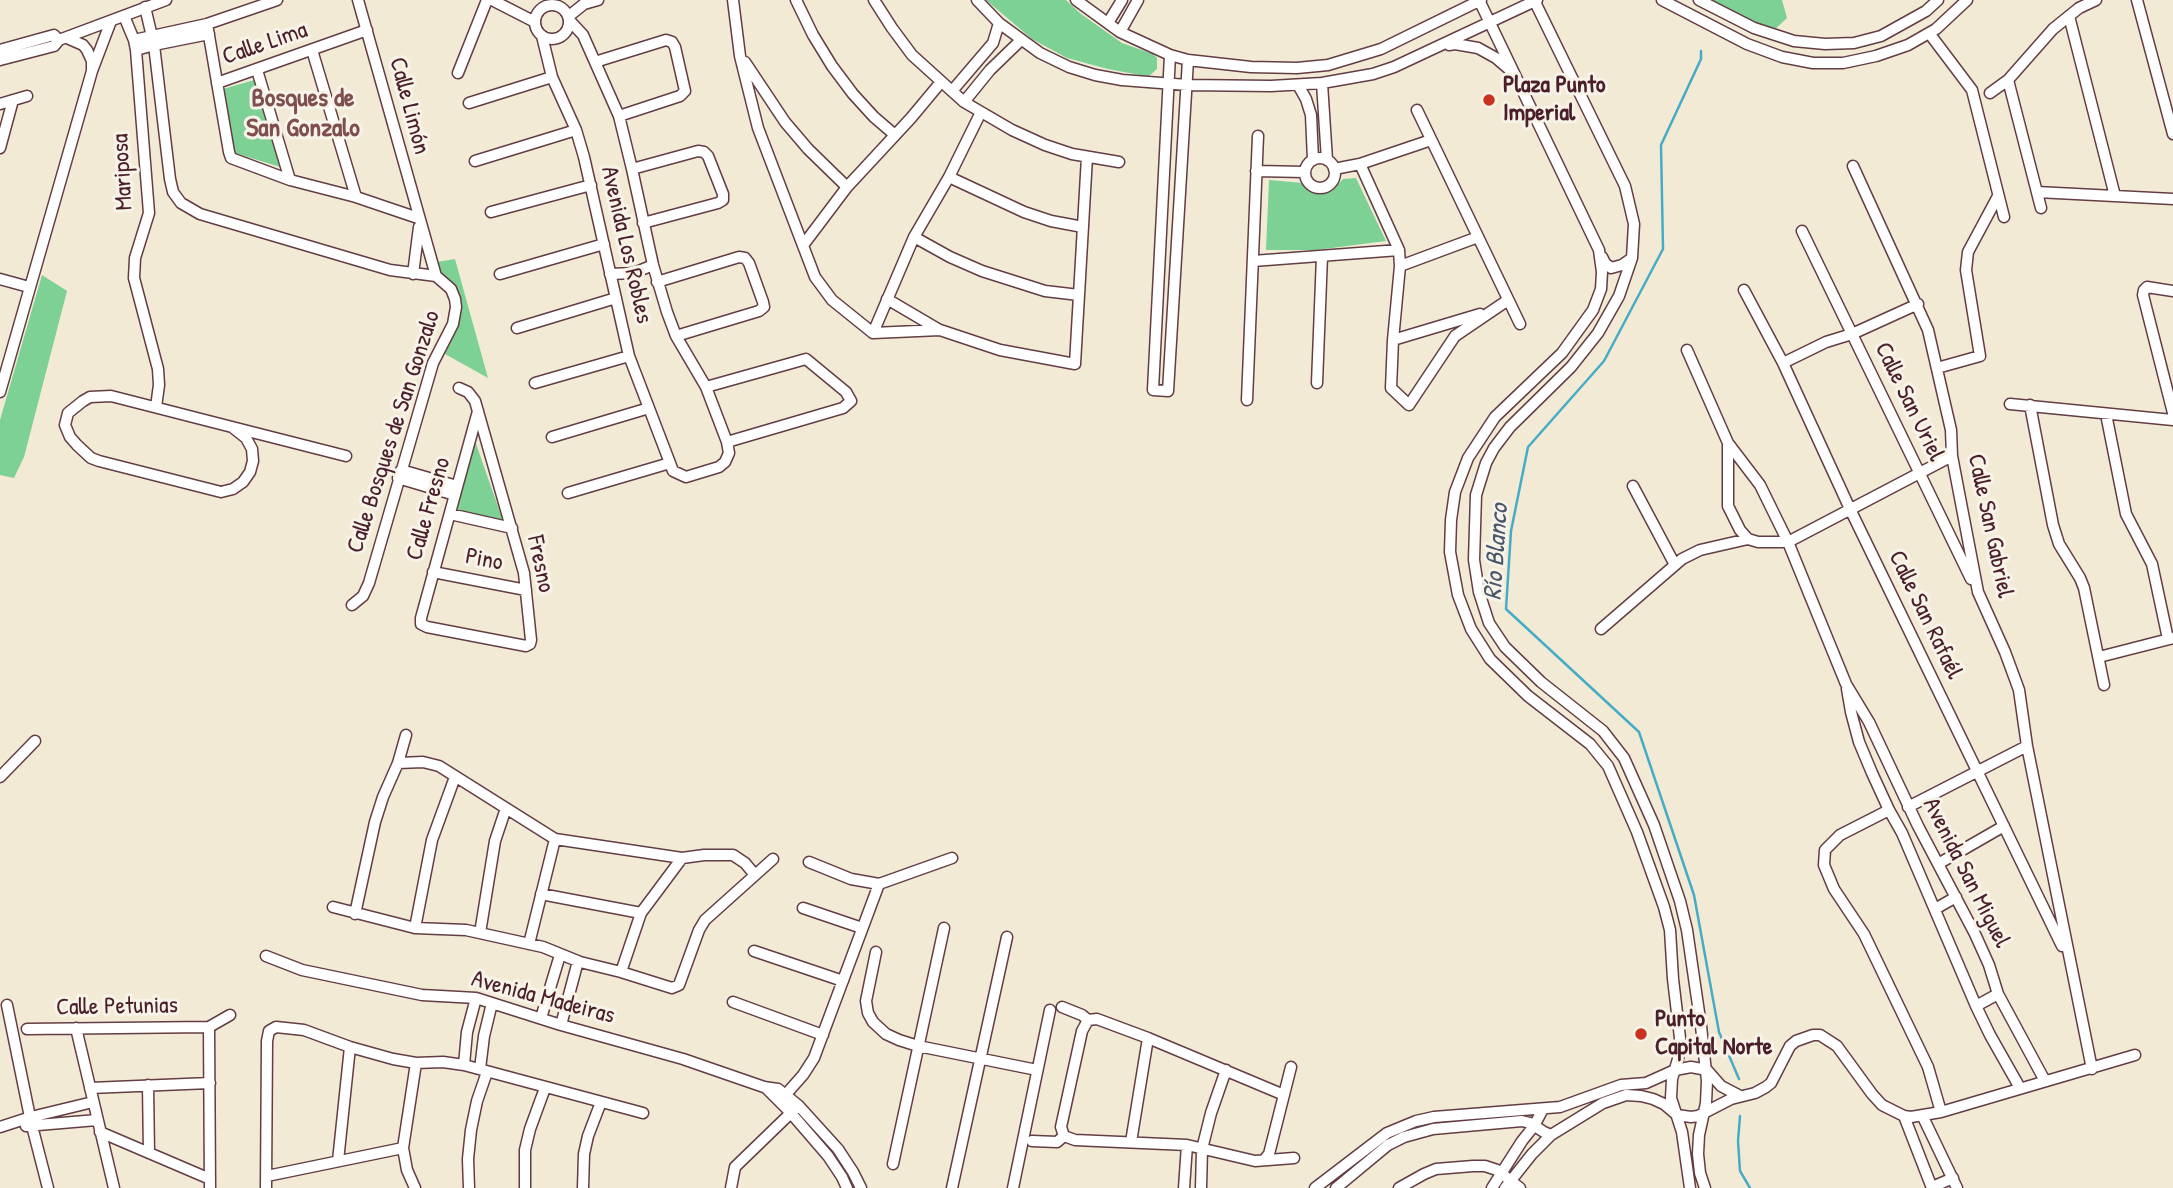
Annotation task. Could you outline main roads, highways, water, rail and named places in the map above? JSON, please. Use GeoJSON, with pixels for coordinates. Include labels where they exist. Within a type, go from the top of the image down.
{"type":"FeatureCollection","features":[{"type":"Feature","properties":{"kind":"waterway","name":"Río Blanco"},"geometry":{"type":"LineString","coordinates":[[1701,51],[1701,59],[1661,145],[1663,249],[1604,361],[1528,447],[1511,531],[1506,609],[1639,732],[1694,895],[1719,1032],[1739,1079]]}},
{"type":"Feature","properties":{"kind":"waterway","name":"Río Blanco"},"geometry":{"type":"LineString","coordinates":[[1740,1116],[1740,1171],[1750,1188]]}},
{"type":"Feature","properties":{"kind":"place","name":"Plaza Punto Imperial"},"geometry":{"type":"Point","coordinates":[1489,100]}},
{"type":"Feature","properties":{"kind":"place","name":"Punto Capital Norte"},"geometry":{"type":"Point","coordinates":[1641,1034]}},
{"type":"Feature","properties":{"kind":"district","name":"Bosques de San Gonzalo"},"geometry":{"type":"Point","coordinates":[303,114]}}]}
